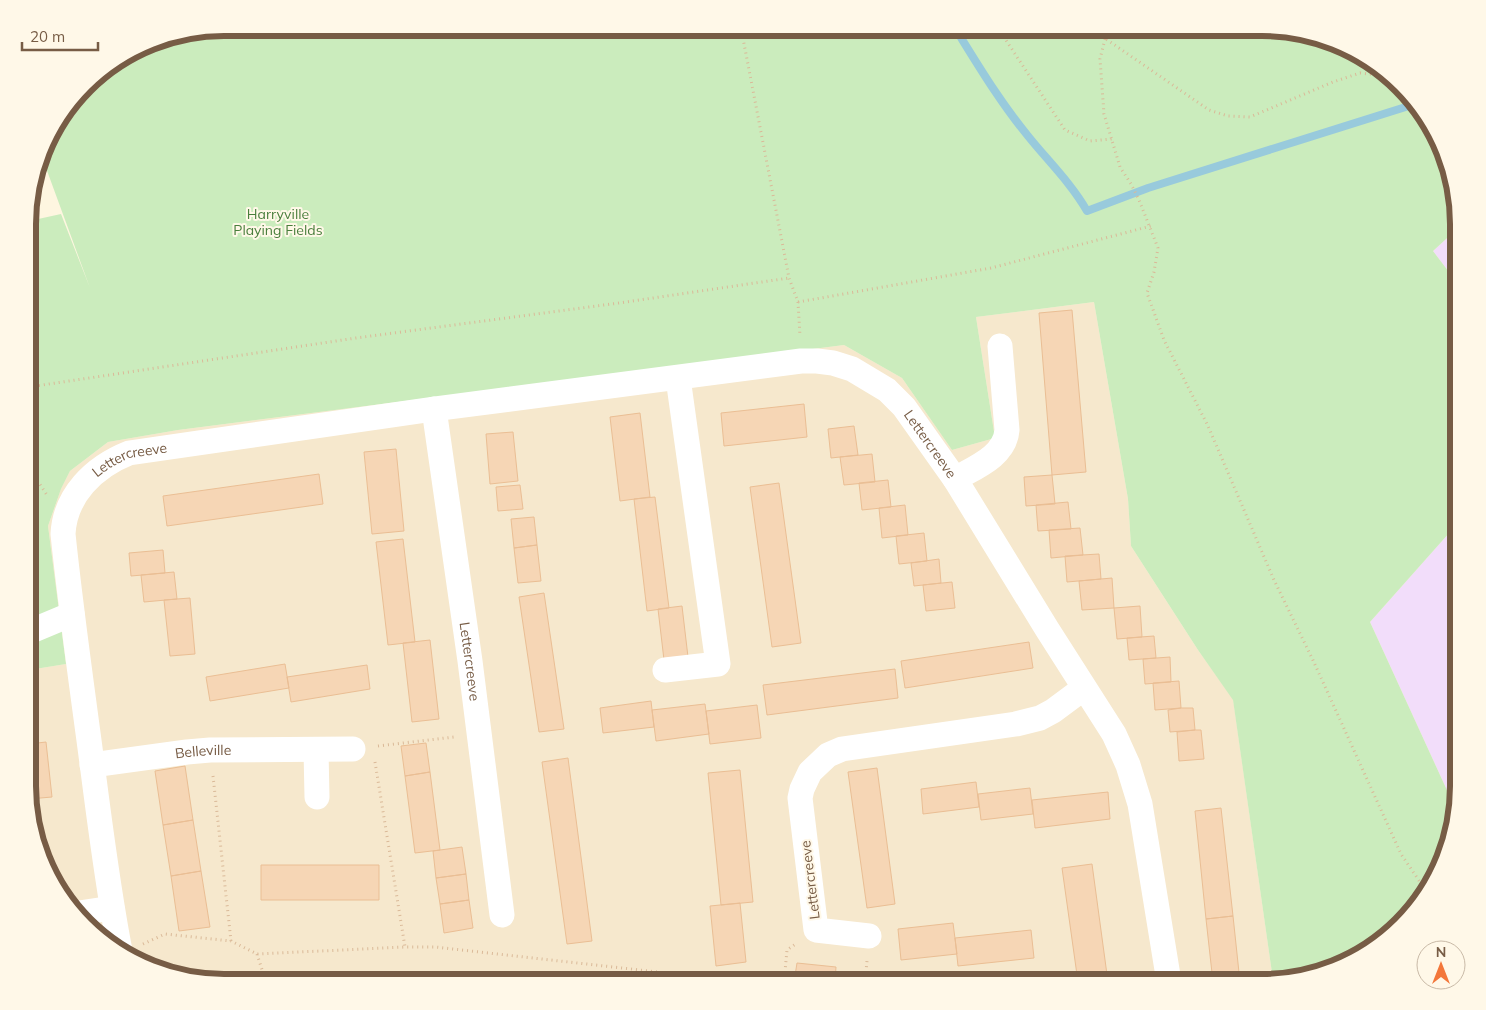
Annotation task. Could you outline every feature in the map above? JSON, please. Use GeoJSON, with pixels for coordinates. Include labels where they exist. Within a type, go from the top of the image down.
{"type":"FeatureCollection","features":[{"type":"Feature","properties":{"kind":"street"},"geometry":{"type":"LineString","coordinates":[[955,479],[991,457],[1005,441],[1007,430],[1000,346]]}},
{"type":"Feature","properties":{"kind":"street","name":"Lettercreeve"},"geometry":{"type":"LineString","coordinates":[[130,948],[112,908],[63,534],[64,521],[76,493],[92,475],[108,463],[129,453],[434,409],[817,361],[833,363],[852,369],[887,390],[904,407],[955,479],[1114,734],[1136,788],[1145,831],[1168,974]]}},
{"type":"Feature","properties":{"kind":"street"},"geometry":{"type":"LineString","coordinates":[[665,670],[718,664],[678,378]]}},
{"type":"Feature","properties":{"kind":"street","name":"Lettercreeve"},"geometry":{"type":"LineString","coordinates":[[434,409],[480,735],[502,915]]}},
{"type":"Feature","properties":{"kind":"street"},"geometry":{"type":"LineString","coordinates":[[36,629],[72,614]]}},
{"type":"Feature","properties":{"kind":"street","name":"Lettercreeve"},"geometry":{"type":"LineString","coordinates":[[869,936],[816,930],[800,798],[810,772],[828,755],[842,749],[985,730],[1040,718],[1053,711],[1084,688]]}},
{"type":"Feature","properties":{"kind":"street","name":"Belleville"},"geometry":{"type":"LineString","coordinates":[[92,765],[210,750],[362,748]]}},
{"type":"Feature","properties":{"kind":"street"},"geometry":{"type":"LineString","coordinates":[[316,750],[317,797]]}},
{"type":"Feature","properties":{"kind":"street"},"geometry":{"type":"LineString","coordinates":[[85,912],[112,908]]}},
{"type":"Feature","properties":{"kind":"path"},"geometry":{"type":"LineString","coordinates":[[743,36],[789,278],[798,302],[801,362]]}},
{"type":"Feature","properties":{"kind":"path"},"geometry":{"type":"LineString","coordinates":[[1003,36],[1064,130],[1090,142],[1112,139]]}},
{"type":"Feature","properties":{"kind":"path"},"geometry":{"type":"LineString","coordinates":[[1101,36],[1209,110],[1228,116],[1250,117],[1333,82],[1360,73],[1376,75]]}},
{"type":"Feature","properties":{"kind":"path"},"geometry":{"type":"LineString","coordinates":[[1105,39],[1100,59],[1104,114],[1120,167],[1139,200],[1151,226],[1158,248],[1154,272],[1147,292],[1164,340],[1208,426],[1274,580],[1316,667],[1401,854],[1422,885]]}},
{"type":"Feature","properties":{"kind":"path"},"geometry":{"type":"LineString","coordinates":[[798,302],[991,268],[1151,226]]}},
{"type":"Feature","properties":{"kind":"path"},"geometry":{"type":"LineString","coordinates":[[36,387],[356,338],[789,278]]}},
{"type":"Feature","properties":{"kind":"path"},"geometry":{"type":"LineString","coordinates":[[404,946],[362,748],[480,735]]}},
{"type":"Feature","properties":{"kind":"path"},"geometry":{"type":"LineString","coordinates":[[210,750],[232,942]]}},
{"type":"Feature","properties":{"kind":"path"},"geometry":{"type":"LineString","coordinates":[[785,974],[787,950],[816,930]]}},
{"type":"Feature","properties":{"kind":"path"},"geometry":{"type":"LineString","coordinates":[[130,948],[165,934],[232,942],[257,954],[404,946],[435,947],[675,974]]}},
{"type":"Feature","properties":{"kind":"path"},"geometry":{"type":"LineString","coordinates":[[257,954],[263,974]]}},
{"type":"Feature","properties":{"kind":"shaded area"},"geometry":{"type":"Polygon","coordinates":[[[1450,235],[1450,273],[1433,251],[1450,235]]]}},
{"type":"Feature","properties":{"kind":"shaded area"},"geometry":{"type":"Polygon","coordinates":[[[1094,302],[1128,499],[1131,546],[1198,650],[1233,699],[1272,973],[211,973],[163,964],[130,949],[91,919],[61,880],[46,847],[38,811],[36,786],[36,669],[66,664],[48,526],[61,489],[70,471],[108,442],[178,430],[844,345],[902,378],[952,450],[995,438],[976,317],[1094,302]]]}},
{"type":"Feature","properties":{"kind":"shaded area"},"geometry":{"type":"Polygon","coordinates":[[[1450,532],[1449,795],[1370,622],[1450,532]]]}},
{"type":"Feature","properties":{"kind":"green space","name":"Harryville Playing Fields"},"geometry":{"type":"Polygon","coordinates":[[[224,36],[1262,36],[1287,38],[1323,46],[1356,61],[1386,83],[1403,100],[1425,130],[1440,163],[1448,199],[1450,235],[1433,251],[1450,273],[1450,532],[1370,622],[1449,795],[1446,823],[1440,847],[1425,880],[1411,900],[1395,919],[1376,935],[1356,949],[1323,964],[1299,970],[1272,973],[1233,700],[1198,650],[1131,546],[1128,499],[1094,302],[976,317],[995,438],[952,450],[902,378],[844,345],[178,430],[108,442],[70,471],[61,489],[48,526],[66,664],[36,669],[36,219],[61,214],[90,288],[45,166],[46,163],[61,130],[83,100],[100,83],[130,61],[163,46],[187,40],[224,36]]]}},
{"type":"Feature","properties":{"kind":"building"},"geometry":{"type":"Polygon","coordinates":[[[1072,310],[1086,472],[1052,475],[1039,313],[1072,310]]]}},
{"type":"Feature","properties":{"kind":"building"},"geometry":{"type":"Polygon","coordinates":[[[804,404],[807,437],[724,446],[721,413],[804,404]]]}},
{"type":"Feature","properties":{"kind":"building"},"geometry":{"type":"Polygon","coordinates":[[[640,413],[650,497],[620,501],[610,417],[640,413]]]}},
{"type":"Feature","properties":{"kind":"building"},"geometry":{"type":"Polygon","coordinates":[[[854,426],[858,455],[831,458],[828,429],[854,426]]]}},
{"type":"Feature","properties":{"kind":"building"},"geometry":{"type":"Polygon","coordinates":[[[513,432],[518,481],[490,484],[486,434],[513,432]]]}},
{"type":"Feature","properties":{"kind":"building"},"geometry":{"type":"Polygon","coordinates":[[[396,449],[404,531],[372,534],[364,452],[396,449]]]}},
{"type":"Feature","properties":{"kind":"building"},"geometry":{"type":"Polygon","coordinates":[[[872,454],[875,482],[844,485],[840,457],[872,454]]]}},
{"type":"Feature","properties":{"kind":"building"},"geometry":{"type":"Polygon","coordinates":[[[319,474],[323,504],[167,526],[163,496],[319,474]]]}},
{"type":"Feature","properties":{"kind":"building"},"geometry":{"type":"Polygon","coordinates":[[[1052,475],[1055,504],[1026,506],[1024,477],[1052,475]]]}},
{"type":"Feature","properties":{"kind":"building"},"geometry":{"type":"Polygon","coordinates":[[[888,480],[891,507],[862,510],[859,483],[888,480]]]}},
{"type":"Feature","properties":{"kind":"building"},"geometry":{"type":"Polygon","coordinates":[[[779,483],[801,643],[772,647],[750,487],[779,483]]]}},
{"type":"Feature","properties":{"kind":"building"},"geometry":{"type":"Polygon","coordinates":[[[520,485],[523,509],[498,511],[496,487],[520,485]]]}},
{"type":"Feature","properties":{"kind":"building"},"geometry":{"type":"Polygon","coordinates":[[[655,497],[669,608],[647,611],[634,499],[655,497]]]}},
{"type":"Feature","properties":{"kind":"building"},"geometry":{"type":"Polygon","coordinates":[[[1068,502],[1071,529],[1038,531],[1036,505],[1068,502]]]}},
{"type":"Feature","properties":{"kind":"building"},"geometry":{"type":"Polygon","coordinates":[[[905,505],[908,535],[882,538],[879,508],[905,505]]]}},
{"type":"Feature","properties":{"kind":"building"},"geometry":{"type":"Polygon","coordinates":[[[534,517],[537,545],[514,548],[511,519],[534,517]]]}},
{"type":"Feature","properties":{"kind":"building"},"geometry":{"type":"Polygon","coordinates":[[[1080,528],[1083,555],[1051,558],[1049,530],[1080,528]]]}},
{"type":"Feature","properties":{"kind":"building"},"geometry":{"type":"Polygon","coordinates":[[[924,533],[927,561],[899,564],[896,536],[924,533]]]}},
{"type":"Feature","properties":{"kind":"building"},"geometry":{"type":"Polygon","coordinates":[[[403,539],[415,642],[388,645],[376,542],[403,539]]]}},
{"type":"Feature","properties":{"kind":"building"},"geometry":{"type":"Polygon","coordinates":[[[537,545],[541,581],[518,583],[514,548],[537,545]]]}},
{"type":"Feature","properties":{"kind":"building"},"geometry":{"type":"Polygon","coordinates":[[[163,550],[165,573],[131,576],[129,553],[163,550]]]}},
{"type":"Feature","properties":{"kind":"building"},"geometry":{"type":"Polygon","coordinates":[[[1099,554],[1101,579],[1067,582],[1065,556],[1099,554]]]}},
{"type":"Feature","properties":{"kind":"building"},"geometry":{"type":"Polygon","coordinates":[[[939,559],[941,583],[914,586],[911,563],[939,559]]]}},
{"type":"Feature","properties":{"kind":"building"},"geometry":{"type":"Polygon","coordinates":[[[174,572],[177,599],[144,602],[141,575],[174,572]]]}},
{"type":"Feature","properties":{"kind":"building"},"geometry":{"type":"Polygon","coordinates":[[[1112,578],[1114,608],[1082,610],[1079,581],[1112,578]]]}},
{"type":"Feature","properties":{"kind":"building"},"geometry":{"type":"Polygon","coordinates":[[[952,582],[955,608],[926,611],[923,585],[952,582]]]}},
{"type":"Feature","properties":{"kind":"building"},"geometry":{"type":"Polygon","coordinates":[[[544,593],[564,729],[539,732],[519,597],[544,593]]]}},
{"type":"Feature","properties":{"kind":"building"},"geometry":{"type":"Polygon","coordinates":[[[190,598],[195,654],[170,656],[164,600],[190,598]]]}},
{"type":"Feature","properties":{"kind":"building"},"geometry":{"type":"Polygon","coordinates":[[[682,606],[688,657],[664,660],[658,609],[682,606]]]}},
{"type":"Feature","properties":{"kind":"building"},"geometry":{"type":"Polygon","coordinates":[[[1140,606],[1142,637],[1117,639],[1114,608],[1140,606]]]}},
{"type":"Feature","properties":{"kind":"building"},"geometry":{"type":"Polygon","coordinates":[[[1154,636],[1156,658],[1129,660],[1127,638],[1154,636]]]}},
{"type":"Feature","properties":{"kind":"building"},"geometry":{"type":"Polygon","coordinates":[[[430,640],[439,719],[412,722],[403,643],[430,640]]]}},
{"type":"Feature","properties":{"kind":"building"},"geometry":{"type":"Polygon","coordinates":[[[1029,642],[1033,668],[905,688],[901,661],[1029,642]]]}},
{"type":"Feature","properties":{"kind":"building"},"geometry":{"type":"Polygon","coordinates":[[[1170,657],[1171,682],[1145,684],[1143,659],[1170,657]]]}},
{"type":"Feature","properties":{"kind":"building"},"geometry":{"type":"Polygon","coordinates":[[[285,664],[289,688],[210,701],[206,677],[285,664]]]}},
{"type":"Feature","properties":{"kind":"building"},"geometry":{"type":"Polygon","coordinates":[[[367,665],[370,689],[291,702],[287,677],[367,665]]]}},
{"type":"Feature","properties":{"kind":"building"},"geometry":{"type":"Polygon","coordinates":[[[895,669],[898,698],[767,715],[763,685],[895,669]]]}},
{"type":"Feature","properties":{"kind":"building"},"geometry":{"type":"Polygon","coordinates":[[[1179,681],[1181,708],[1155,710],[1153,683],[1179,681]]]}},
{"type":"Feature","properties":{"kind":"building"},"geometry":{"type":"Polygon","coordinates":[[[651,701],[654,727],[603,733],[600,708],[651,701]]]}},
{"type":"Feature","properties":{"kind":"building"},"geometry":{"type":"Polygon","coordinates":[[[705,704],[709,734],[656,741],[652,710],[705,704]]]}},
{"type":"Feature","properties":{"kind":"building"},"geometry":{"type":"Polygon","coordinates":[[[757,705],[761,738],[710,744],[706,711],[757,705]]]}},
{"type":"Feature","properties":{"kind":"building"},"geometry":{"type":"Polygon","coordinates":[[[1193,708],[1195,730],[1170,732],[1168,710],[1193,708]]]}},
{"type":"Feature","properties":{"kind":"building"},"geometry":{"type":"Polygon","coordinates":[[[1201,730],[1204,759],[1179,761],[1177,732],[1201,730]]]}},
{"type":"Feature","properties":{"kind":"building"},"geometry":{"type":"Polygon","coordinates":[[[46,742],[52,797],[37,798],[36,743],[46,742]]]}},
{"type":"Feature","properties":{"kind":"building"},"geometry":{"type":"Polygon","coordinates":[[[426,743],[430,772],[405,776],[401,746],[426,743]]]}},
{"type":"Feature","properties":{"kind":"building"},"geometry":{"type":"Polygon","coordinates":[[[568,758],[592,941],[567,944],[542,762],[568,758]]]}},
{"type":"Feature","properties":{"kind":"building"},"geometry":{"type":"Polygon","coordinates":[[[185,766],[193,820],[163,825],[155,771],[185,766]]]}},
{"type":"Feature","properties":{"kind":"building"},"geometry":{"type":"Polygon","coordinates":[[[877,768],[895,904],[867,908],[848,772],[877,768]]]}},
{"type":"Feature","properties":{"kind":"building"},"geometry":{"type":"Polygon","coordinates":[[[740,770],[753,902],[721,905],[708,773],[740,770]]]}},
{"type":"Feature","properties":{"kind":"building"},"geometry":{"type":"Polygon","coordinates":[[[430,772],[440,850],[415,853],[405,776],[430,772]]]}},
{"type":"Feature","properties":{"kind":"building"},"geometry":{"type":"Polygon","coordinates":[[[976,782],[979,807],[923,814],[921,789],[976,782]]]}},
{"type":"Feature","properties":{"kind":"building"},"geometry":{"type":"Polygon","coordinates":[[[1030,788],[1033,814],[981,820],[978,794],[1030,788]]]}},
{"type":"Feature","properties":{"kind":"building"},"geometry":{"type":"Polygon","coordinates":[[[1108,792],[1110,819],[1035,828],[1032,800],[1108,792]]]}},
{"type":"Feature","properties":{"kind":"building"},"geometry":{"type":"Polygon","coordinates":[[[1221,808],[1233,916],[1206,919],[1195,811],[1221,808]]]}},
{"type":"Feature","properties":{"kind":"building"},"geometry":{"type":"Polygon","coordinates":[[[193,820],[201,871],[171,876],[163,825],[193,820]]]}},
{"type":"Feature","properties":{"kind":"building"},"geometry":{"type":"Polygon","coordinates":[[[462,847],[466,874],[436,878],[433,851],[462,847]]]}},
{"type":"Feature","properties":{"kind":"building"},"geometry":{"type":"Polygon","coordinates":[[[1092,864],[1107,974],[1077,974],[1062,868],[1092,864]]]}},
{"type":"Feature","properties":{"kind":"building"},"geometry":{"type":"Polygon","coordinates":[[[261,865],[379,865],[379,900],[261,900],[261,865]]]}},
{"type":"Feature","properties":{"kind":"building"},"geometry":{"type":"Polygon","coordinates":[[[201,871],[210,927],[179,931],[171,876],[201,871]]]}},
{"type":"Feature","properties":{"kind":"building"},"geometry":{"type":"Polygon","coordinates":[[[466,874],[469,900],[440,904],[436,878],[466,874]]]}},
{"type":"Feature","properties":{"kind":"building"},"geometry":{"type":"Polygon","coordinates":[[[469,900],[473,928],[444,933],[440,904],[469,900]]]}},
{"type":"Feature","properties":{"kind":"building"},"geometry":{"type":"Polygon","coordinates":[[[740,903],[746,962],[716,966],[710,906],[740,903]]]}},
{"type":"Feature","properties":{"kind":"building"},"geometry":{"type":"Polygon","coordinates":[[[1233,916],[1239,974],[1212,974],[1206,919],[1233,916]]]}},
{"type":"Feature","properties":{"kind":"building"},"geometry":{"type":"Polygon","coordinates":[[[953,923],[957,954],[901,960],[898,929],[953,923]]]}},
{"type":"Feature","properties":{"kind":"building"},"geometry":{"type":"Polygon","coordinates":[[[1031,930],[1034,958],[958,966],[955,938],[1031,930]]]}},
{"type":"Feature","properties":{"kind":"building"},"geometry":{"type":"Polygon","coordinates":[[[797,963],[836,967],[836,974],[795,974],[797,963]]]}},
{"type":"Feature","properties":{"kind":"waterway"},"geometry":{"type":"LineString","coordinates":[[960,36],[1008,110],[1067,182],[1087,211],[1148,188],[1408,106]]}}]}
